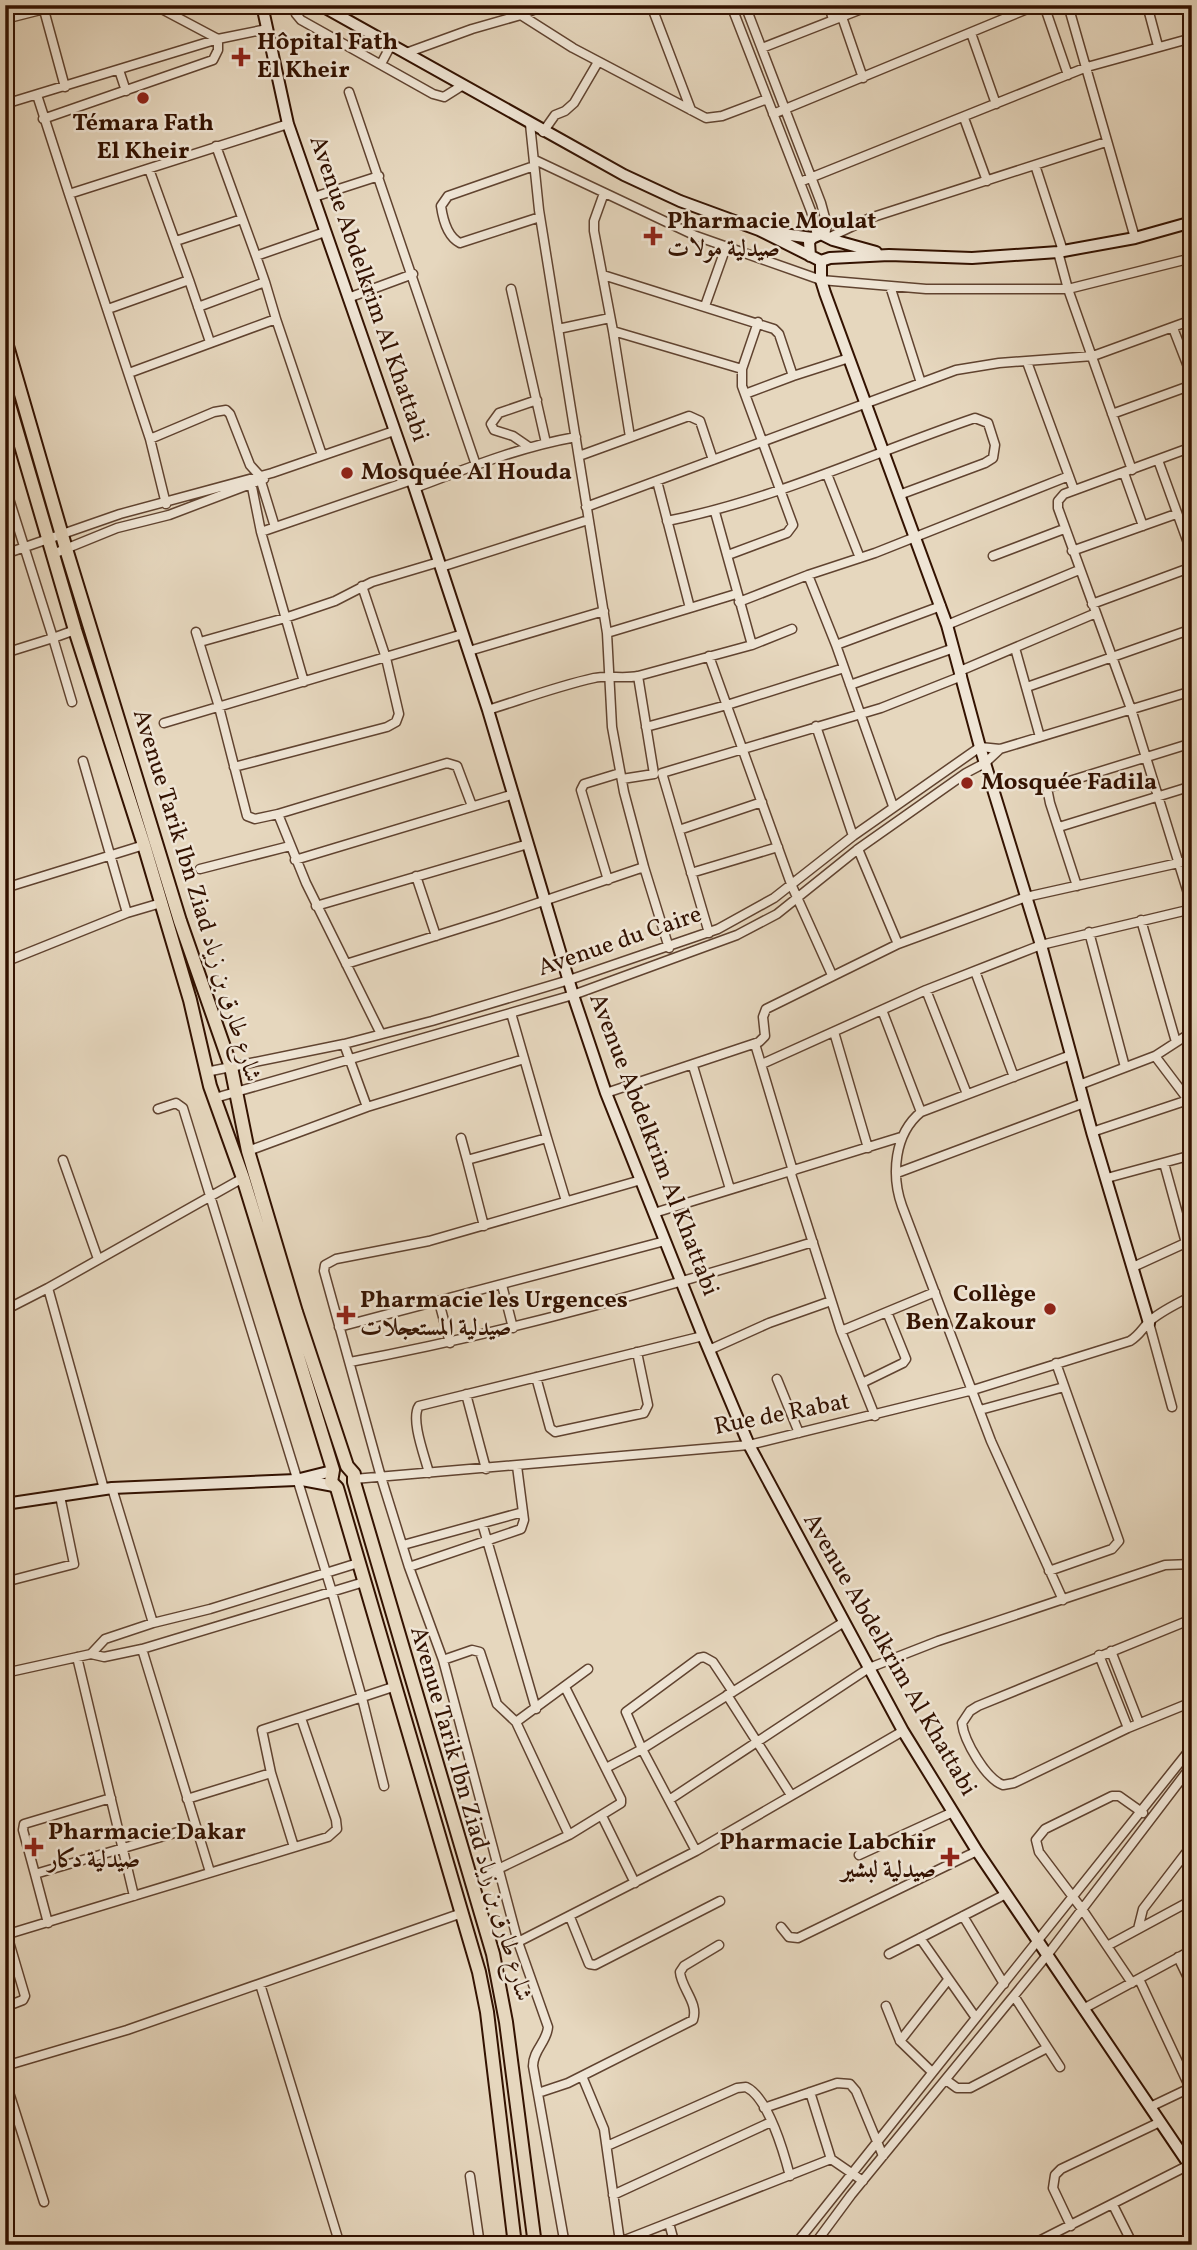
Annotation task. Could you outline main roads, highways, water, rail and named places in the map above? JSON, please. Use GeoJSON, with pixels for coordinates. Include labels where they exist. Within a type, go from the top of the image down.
{"type":"FeatureCollection","features":[{"type":"Feature","properties":{"kind":"main road","name":"Avenue Abdelkrim Al Khattabi"},"geometry":{"type":"LineString","coordinates":[[262,5],[288,124],[469,651],[573,995],[606,1093],[749,1445],[903,1731],[977,1851],[1190,2167]]}},
{"type":"Feature","properties":{"kind":"main road"},"geometry":{"type":"LineString","coordinates":[[327,7],[543,132],[650,188],[760,230],[820,258],[889,255],[972,258],[1060,252],[1135,238],[1192,222]]}},
{"type":"Feature","properties":{"kind":"main road"},"geometry":{"type":"LineString","coordinates":[[760,230],[823,237],[889,255]]}},
{"type":"Feature","properties":{"kind":"main road"},"geometry":{"type":"LineString","coordinates":[[823,237],[808,247],[820,258],[821,279],[941,606],[1149,1323]]}},
{"type":"Feature","properties":{"kind":"main road"},"geometry":{"type":"LineString","coordinates":[[820,258],[835,249],[823,237]]}},
{"type":"Feature","properties":{"kind":"main road","name":"Avenue Tarik Ibn Ziad شارع طارق بن زياد"},"geometry":{"type":"LineString","coordinates":[[5,339],[63,535],[60,551],[75,630],[190,1000],[206,1072],[243,1178],[332,1470]]}},
{"type":"Feature","properties":{"kind":"main road","name":"Avenue Tarik Ibn Ziad شارع طارق بن زياد"},"geometry":{"type":"LineString","coordinates":[[5,391],[49,540],[60,551],[180,921],[231,1067],[248,1151],[293,1303],[347,1466]]}},
{"type":"Feature","properties":{"kind":"main road"},"geometry":{"type":"LineString","coordinates":[[5,1504],[108,1488],[298,1480],[347,1489],[354,1480],[352,1470],[347,1466],[337,1466],[298,1480]]}},
{"type":"Feature","properties":{"kind":"main road"},"geometry":{"type":"LineString","coordinates":[[332,1470],[331,1482],[336,1487]]}},
{"type":"Feature","properties":{"kind":"main road","name":"Avenue Tarik Ibn Ziad شارع طارق بن زياد"},"geometry":{"type":"LineString","coordinates":[[354,1480],[493,1954],[502,1997],[535,2245]]}},
{"type":"Feature","properties":{"kind":"main road","name":"Avenue Tarik Ibn Ziad شارع طارق بن زياد"},"geometry":{"type":"LineString","coordinates":[[336,1487],[462,1913],[487,2012],[514,2245]]}},
{"type":"Feature","properties":{"kind":"place","name":"Hôpital Fath El Kheir"},"geometry":{"type":"Point","coordinates":[241,57]}},
{"type":"Feature","properties":{"kind":"place","name":"Témara Fath El Kheir"},"geometry":{"type":"Point","coordinates":[143,98]}},
{"type":"Feature","properties":{"kind":"place","name":"Pharmacie Moulat صيدلية مولات"},"geometry":{"type":"Point","coordinates":[653,236]}},
{"type":"Feature","properties":{"kind":"place","name":"Mosquée Al Houda"},"geometry":{"type":"Point","coordinates":[347,473]}},
{"type":"Feature","properties":{"kind":"place","name":"Mosquée Fadila"},"geometry":{"type":"Point","coordinates":[967,783]}},
{"type":"Feature","properties":{"kind":"place","name":"Collège Ben Zakour"},"geometry":{"type":"Point","coordinates":[1050,1309]}},
{"type":"Feature","properties":{"kind":"place","name":"Pharmacie les Urgences صيدلية المستعجلات"},"geometry":{"type":"Point","coordinates":[346,1315]}},
{"type":"Feature","properties":{"kind":"place","name":"Pharmacie Dakar صيدلية دكار"},"geometry":{"type":"Point","coordinates":[34,1847]}},
{"type":"Feature","properties":{"kind":"place","name":"Pharmacie Labchir صيدلية لبشير"},"geometry":{"type":"Point","coordinates":[950,1857]}}]}
